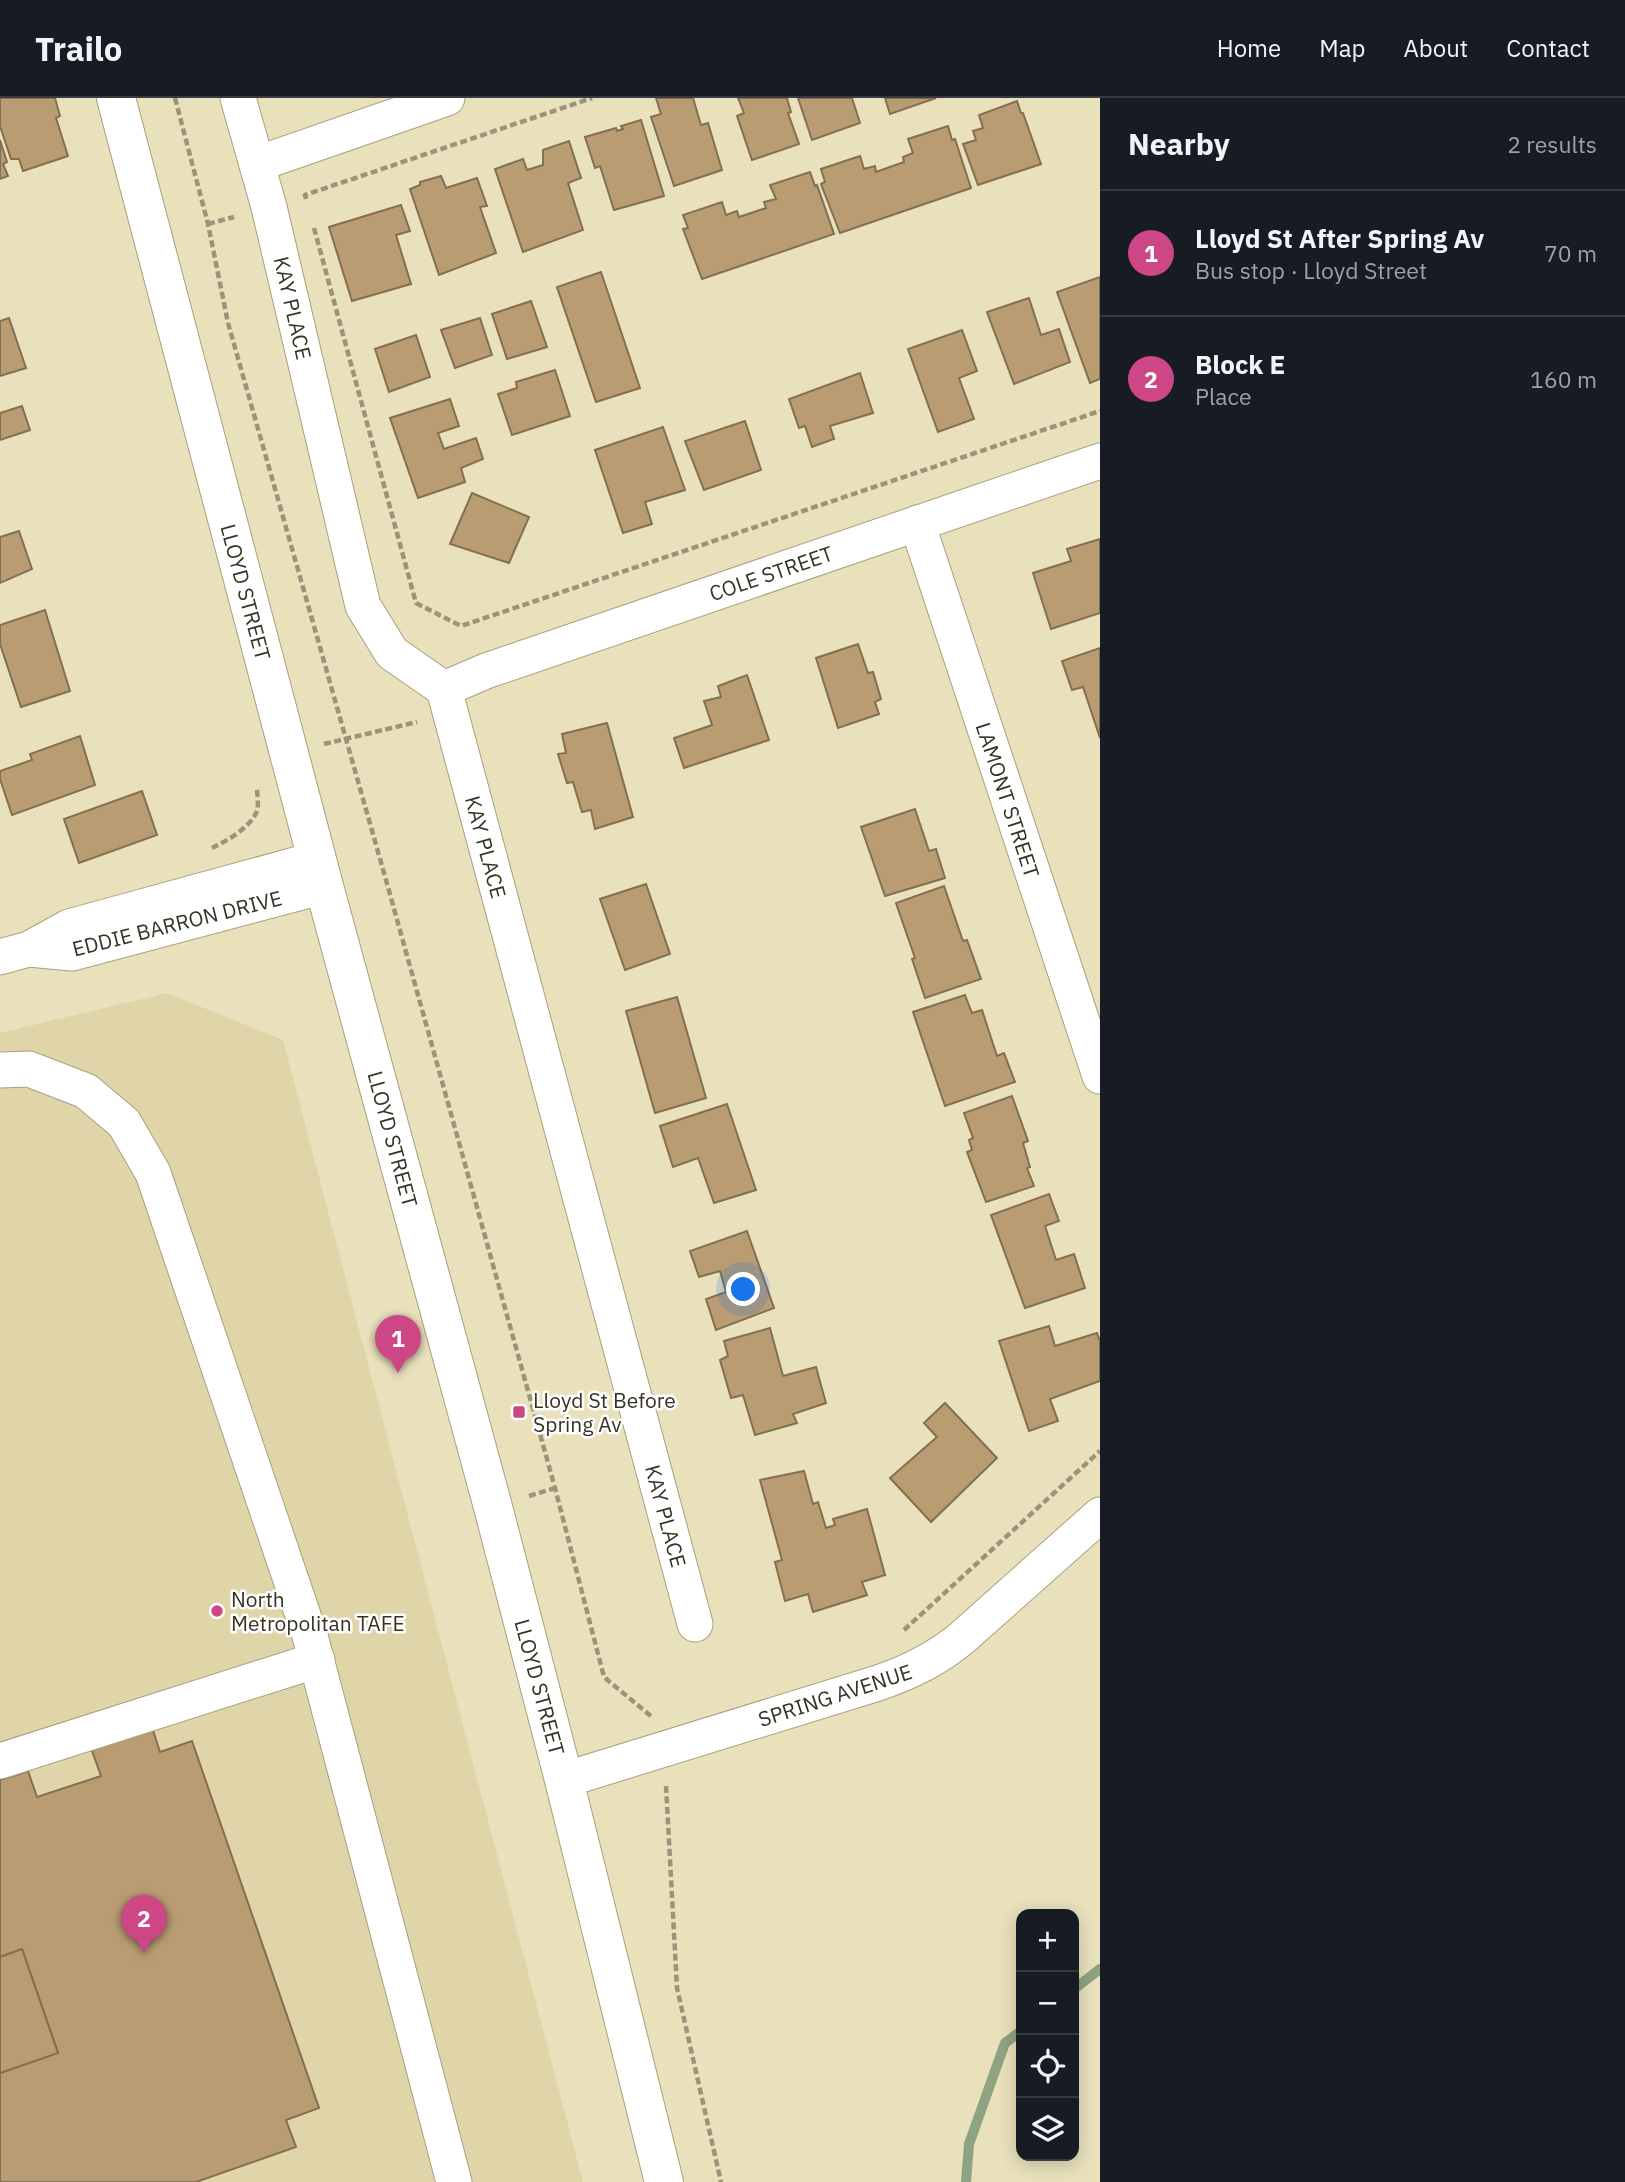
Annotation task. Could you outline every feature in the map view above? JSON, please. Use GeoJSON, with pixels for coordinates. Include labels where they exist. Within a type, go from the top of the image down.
{"type":"FeatureCollection","features":[{"type":"Feature","properties":{"kind":"main road","name":"LLOYD STREET"},"geometry":{"type":"LineString","coordinates":[[116,98],[320,872],[493,1507],[664,2182]]}},
{"type":"Feature","properties":{"kind":"street","name":"KAY PLACE"},"geometry":{"type":"LineString","coordinates":[[238,98],[270,207],[363,606],[392,653],[444,690],[695,1624]]}},
{"type":"Feature","properties":{"kind":"street"},"geometry":{"type":"LineString","coordinates":[[257,164],[447,98]]}},
{"type":"Feature","properties":{"kind":"street","name":"COLE STREET"},"geometry":{"type":"LineString","coordinates":[[444,690],[486,671],[1100,461]]}},
{"type":"Feature","properties":{"kind":"street","name":"LAMONT STREET"},"geometry":{"type":"LineString","coordinates":[[917,523],[1100,1076]]}},
{"type":"Feature","properties":{"kind":"street","name":"EDDIE BARRON DRIVE"},"geometry":{"type":"LineString","coordinates":[[15,953],[69,927],[320,872]]}},
{"type":"Feature","properties":{"kind":"street"},"geometry":{"type":"LineString","coordinates":[[0,1070],[29,1069],[86,1091],[124,1123],[153,1173],[317,1660],[454,2182]]}},
{"type":"Feature","properties":{"kind":"street","name":"SPRING AVENUE"},"geometry":{"type":"LineString","coordinates":[[564,1780],[865,1687],[923,1665],[944,1653],[963,1637],[1100,1515]]}},
{"type":"Feature","properties":{"kind":"street"},"geometry":{"type":"LineString","coordinates":[[0,1761],[317,1660]]}},
{"type":"Feature","properties":{"kind":"path"},"geometry":{"type":"LineString","coordinates":[[175,98],[208,224],[228,323],[555,1488],[604,1677],[656,1720],[659,1752],[665,1776],[677,1987],[721,2182]]}},
{"type":"Feature","properties":{"kind":"path"},"geometry":{"type":"LineString","coordinates":[[309,208],[305,195],[592,98]]}},
{"type":"Feature","properties":{"kind":"path"},"geometry":{"type":"LineString","coordinates":[[312,221],[416,603],[461,626],[1100,411]]}},
{"type":"Feature","properties":{"kind":"path"},"geometry":{"type":"LineString","coordinates":[[324,744],[418,722]]}},
{"type":"Feature","properties":{"kind":"path"},"geometry":{"type":"LineString","coordinates":[[200,854],[223,843],[247,824],[257,810],[256,782]]}},
{"type":"Feature","properties":{"kind":"path"},"geometry":{"type":"LineString","coordinates":[[895,1639],[1100,1451]]}},
{"type":"Feature","properties":{"kind":"shaded area","name":"North Metropolitan TAFE"},"geometry":{"type":"Polygon","coordinates":[[[167,993],[283,1040],[583,2182],[0,2182],[0,1033],[167,993]]]}},
{"type":"Feature","properties":{"kind":"building"},"geometry":{"type":"Polygon","coordinates":[[[0,98],[55,98],[60,116],[56,118],[68,156],[23,171],[19,159],[11,159],[0,126],[0,98]]]}},
{"type":"Feature","properties":{"kind":"building"},"geometry":{"type":"Polygon","coordinates":[[[656,98],[693,98],[701,125],[708,123],[722,170],[674,186],[651,117],[661,114],[656,98]]]}},
{"type":"Feature","properties":{"kind":"building"},"geometry":{"type":"Polygon","coordinates":[[[738,98],[787,98],[791,112],[788,113],[799,144],[752,160],[737,116],[744,113],[738,98]]]}},
{"type":"Feature","properties":{"kind":"building"},"geometry":{"type":"Polygon","coordinates":[[[798,98],[852,98],[860,123],[812,140],[798,98]]]}},
{"type":"Feature","properties":{"kind":"building"},"geometry":{"type":"Polygon","coordinates":[[[885,98],[936,98],[890,114],[885,98]]]}},
{"type":"Feature","properties":{"kind":"building"},"geometry":{"type":"Polygon","coordinates":[[[1017,101],[1041,164],[978,185],[963,144],[976,140],[973,131],[983,128],[979,115],[1017,101]]]}},
{"type":"Feature","properties":{"kind":"building"},"geometry":{"type":"Polygon","coordinates":[[[641,120],[664,196],[614,210],[600,166],[595,168],[585,137],[616,128],[617,131],[623,129],[621,126],[641,120]]]}},
{"type":"Feature","properties":{"kind":"building"},"geometry":{"type":"Polygon","coordinates":[[[948,126],[971,188],[840,233],[821,184],[825,182],[821,169],[860,156],[864,169],[875,166],[876,172],[904,162],[903,157],[913,153],[908,139],[948,126]]]}},
{"type":"Feature","properties":{"kind":"building"},"geometry":{"type":"Polygon","coordinates":[[[0,140],[7,162],[3,164],[8,176],[0,179],[0,140]]]}},
{"type":"Feature","properties":{"kind":"building"},"geometry":{"type":"Polygon","coordinates":[[[569,141],[581,178],[568,183],[583,230],[523,252],[495,169],[523,159],[527,170],[543,165],[543,150],[569,141]]]}},
{"type":"Feature","properties":{"kind":"building"},"geometry":{"type":"Polygon","coordinates":[[[810,172],[834,234],[702,279],[683,229],[688,228],[683,215],[722,202],[726,215],[737,211],[739,217],[766,208],[764,202],[776,199],[770,185],[810,172]]]}},
{"type":"Feature","properties":{"kind":"building"},"geometry":{"type":"Polygon","coordinates":[[[441,176],[446,188],[477,178],[487,206],[480,207],[496,253],[439,275],[410,189],[420,185],[420,182],[441,176]]]}},
{"type":"Feature","properties":{"kind":"building"},"geometry":{"type":"Polygon","coordinates":[[[401,205],[410,231],[396,235],[411,284],[352,301],[329,227],[401,205]]]}},
{"type":"Feature","properties":{"kind":"building"},"geometry":{"type":"Polygon","coordinates":[[[601,272],[640,388],[596,402],[557,287],[601,272]]]}},
{"type":"Feature","properties":{"kind":"building"},"geometry":{"type":"Polygon","coordinates":[[[1100,277],[1100,379],[1090,383],[1057,292],[1100,277]]]}},
{"type":"Feature","properties":{"kind":"building"},"geometry":{"type":"Polygon","coordinates":[[[1029,298],[1041,335],[1059,329],[1070,362],[1014,384],[987,312],[1029,298]]]}},
{"type":"Feature","properties":{"kind":"building"},"geometry":{"type":"Polygon","coordinates":[[[531,301],[547,347],[507,359],[492,314],[531,301]]]}},
{"type":"Feature","properties":{"kind":"building"},"geometry":{"type":"Polygon","coordinates":[[[9,318],[26,368],[0,376],[0,321],[9,318]]]}},
{"type":"Feature","properties":{"kind":"building"},"geometry":{"type":"Polygon","coordinates":[[[480,318],[492,355],[455,368],[441,330],[480,318]]]}},
{"type":"Feature","properties":{"kind":"building"},"geometry":{"type":"Polygon","coordinates":[[[962,330],[977,371],[959,378],[974,419],[938,432],[908,349],[962,330]]]}},
{"type":"Feature","properties":{"kind":"building"},"geometry":{"type":"Polygon","coordinates":[[[416,335],[430,377],[389,392],[375,349],[416,335]]]}},
{"type":"Feature","properties":{"kind":"building"},"geometry":{"type":"Polygon","coordinates":[[[555,370],[570,416],[512,435],[498,394],[517,388],[516,382],[555,370]]]}},
{"type":"Feature","properties":{"kind":"building"},"geometry":{"type":"Polygon","coordinates":[[[860,373],[873,413],[830,426],[834,439],[812,447],[805,426],[799,428],[789,399],[860,373]]]}},
{"type":"Feature","properties":{"kind":"building"},"geometry":{"type":"Polygon","coordinates":[[[450,399],[459,426],[438,433],[444,449],[476,438],[483,459],[461,468],[465,482],[418,498],[390,418],[450,399]]]}},
{"type":"Feature","properties":{"kind":"building"},"geometry":{"type":"Polygon","coordinates":[[[22,406],[30,430],[0,440],[0,413],[22,406]]]}},
{"type":"Feature","properties":{"kind":"building"},"geometry":{"type":"Polygon","coordinates":[[[745,421],[761,470],[704,490],[685,441],[745,421]]]}},
{"type":"Feature","properties":{"kind":"building"},"geometry":{"type":"Polygon","coordinates":[[[663,427],[685,490],[645,502],[652,524],[623,533],[595,450],[663,427]]]}},
{"type":"Feature","properties":{"kind":"building"},"geometry":{"type":"Polygon","coordinates":[[[472,493],[529,517],[509,563],[450,544],[472,493]]]}},
{"type":"Feature","properties":{"kind":"building"},"geometry":{"type":"Polygon","coordinates":[[[19,531],[32,569],[0,583],[0,537],[19,531]]]}},
{"type":"Feature","properties":{"kind":"building"},"geometry":{"type":"Polygon","coordinates":[[[1100,539],[1100,613],[1051,629],[1033,573],[1071,561],[1067,549],[1100,539]]]}},
{"type":"Feature","properties":{"kind":"building"},"geometry":{"type":"Polygon","coordinates":[[[45,610],[70,691],[21,707],[0,644],[0,625],[45,610]]]}},
{"type":"Feature","properties":{"kind":"building"},"geometry":{"type":"Polygon","coordinates":[[[858,644],[868,673],[873,672],[881,699],[875,702],[879,714],[838,728],[816,658],[858,644]]]}},
{"type":"Feature","properties":{"kind":"building"},"geometry":{"type":"Polygon","coordinates":[[[1100,648],[1100,738],[1083,687],[1072,690],[1062,661],[1100,648]]]}},
{"type":"Feature","properties":{"kind":"building"},"geometry":{"type":"Polygon","coordinates":[[[747,675],[769,740],[684,768],[674,738],[712,725],[704,701],[721,697],[718,686],[747,675]]]}},
{"type":"Feature","properties":{"kind":"building"},"geometry":{"type":"Polygon","coordinates":[[[607,723],[633,817],[595,829],[591,810],[582,812],[573,782],[567,783],[558,754],[566,753],[562,734],[607,723]]]}},
{"type":"Feature","properties":{"kind":"building"},"geometry":{"type":"Polygon","coordinates":[[[80,736],[95,785],[12,815],[0,779],[0,771],[32,760],[30,754],[80,736]]]}},
{"type":"Feature","properties":{"kind":"building"},"geometry":{"type":"Polygon","coordinates":[[[142,791],[157,835],[79,863],[64,819],[142,791]]]}},
{"type":"Feature","properties":{"kind":"building"},"geometry":{"type":"Polygon","coordinates":[[[915,809],[929,851],[936,849],[945,878],[885,896],[861,827],[915,809]]]}},
{"type":"Feature","properties":{"kind":"building"},"geometry":{"type":"Polygon","coordinates":[[[646,884],[670,954],[625,970],[600,899],[646,884]]]}},
{"type":"Feature","properties":{"kind":"building"},"geometry":{"type":"Polygon","coordinates":[[[944,886],[963,941],[967,940],[981,979],[925,998],[912,959],[915,958],[896,903],[944,886]]]}},
{"type":"Feature","properties":{"kind":"building"},"geometry":{"type":"Polygon","coordinates":[[[965,995],[972,1013],[982,1010],[997,1056],[1004,1053],[1015,1082],[945,1106],[913,1012],[965,995]]]}},
{"type":"Feature","properties":{"kind":"building"},"geometry":{"type":"Polygon","coordinates":[[[677,997],[706,1098],[655,1113],[626,1011],[677,997]]]}},
{"type":"Feature","properties":{"kind":"building"},"geometry":{"type":"Polygon","coordinates":[[[1012,1096],[1028,1141],[1023,1143],[1030,1167],[1027,1168],[1034,1186],[986,1202],[967,1152],[972,1150],[969,1140],[973,1138],[964,1113],[1012,1096]]]}},
{"type":"Feature","properties":{"kind":"building"},"geometry":{"type":"Polygon","coordinates":[[[727,1104],[756,1190],[714,1203],[698,1158],[673,1167],[660,1126],[727,1104]]]}},
{"type":"Feature","properties":{"kind":"building"},"geometry":{"type":"Polygon","coordinates":[[[1049,1194],[1059,1221],[1045,1226],[1056,1260],[1074,1254],[1085,1288],[1025,1308],[991,1215],[1049,1194]]]}},
{"type":"Feature","properties":{"kind":"building"},"geometry":{"type":"Polygon","coordinates":[[[747,1231],[774,1308],[716,1330],[706,1299],[726,1292],[720,1271],[699,1277],[690,1251],[747,1231]]]}},
{"type":"Feature","properties":{"kind":"building"},"geometry":{"type":"Polygon","coordinates":[[[1049,1326],[1055,1346],[1097,1333],[1100,1341],[1100,1381],[1050,1399],[1058,1421],[1029,1431],[999,1341],[1049,1326]]]}},
{"type":"Feature","properties":{"kind":"building"},"geometry":{"type":"Polygon","coordinates":[[[770,1328],[783,1376],[816,1367],[826,1403],[793,1414],[797,1423],[755,1435],[743,1395],[731,1398],[720,1360],[728,1356],[724,1341],[770,1328]]]}},
{"type":"Feature","properties":{"kind":"building"},"geometry":{"type":"Polygon","coordinates":[[[945,1403],[997,1458],[931,1522],[890,1478],[937,1437],[924,1423],[945,1403]]]}},
{"type":"Feature","properties":{"kind":"building"},"geometry":{"type":"Polygon","coordinates":[[[804,1471],[813,1504],[818,1502],[826,1528],[835,1525],[833,1519],[867,1509],[885,1575],[862,1582],[867,1595],[813,1612],[808,1594],[785,1601],[775,1562],[782,1560],[760,1480],[804,1471]]]}},
{"type":"Feature","properties":{"kind":"building"},"geometry":{"type":"Polygon","coordinates":[[[151,1724],[160,1752],[192,1741],[319,2108],[286,2120],[296,2147],[196,2182],[0,2182],[0,2073],[58,2053],[22,1949],[0,1957],[0,1780],[28,1771],[37,1797],[101,1776],[90,1745],[151,1724]]]}},
{"type":"Feature","properties":{"kind":"building"},"geometry":{"type":"Polygon","coordinates":[[[22,1949],[58,2053],[0,2073],[0,1957],[22,1949]]]}},
{"type":"Feature","properties":{"kind":"waterway"},"geometry":{"type":"LineString","coordinates":[[1079,1985],[1100,1969]]}},
{"type":"Feature","properties":{"kind":"waterway"},"geometry":{"type":"LineString","coordinates":[[966,2182],[969,2144],[1005,2043],[1016,2035]]}},
{"type":"Feature","properties":{"kind":"place","name":"Lloyd St After Spring Av"},"geometry":{"type":"Point","coordinates":[398,1373]}},
{"type":"Feature","properties":{"kind":"place","name":"Lloyd St Before Spring Av"},"geometry":{"type":"Point","coordinates":[519,1412]}},
{"type":"Feature","properties":{"kind":"place","name":"North Metropolitan TAFE"},"geometry":{"type":"Point","coordinates":[217,1611]}},
{"type":"Feature","properties":{"kind":"place","name":"Block E"},"geometry":{"type":"Point","coordinates":[144,1953]}}]}
